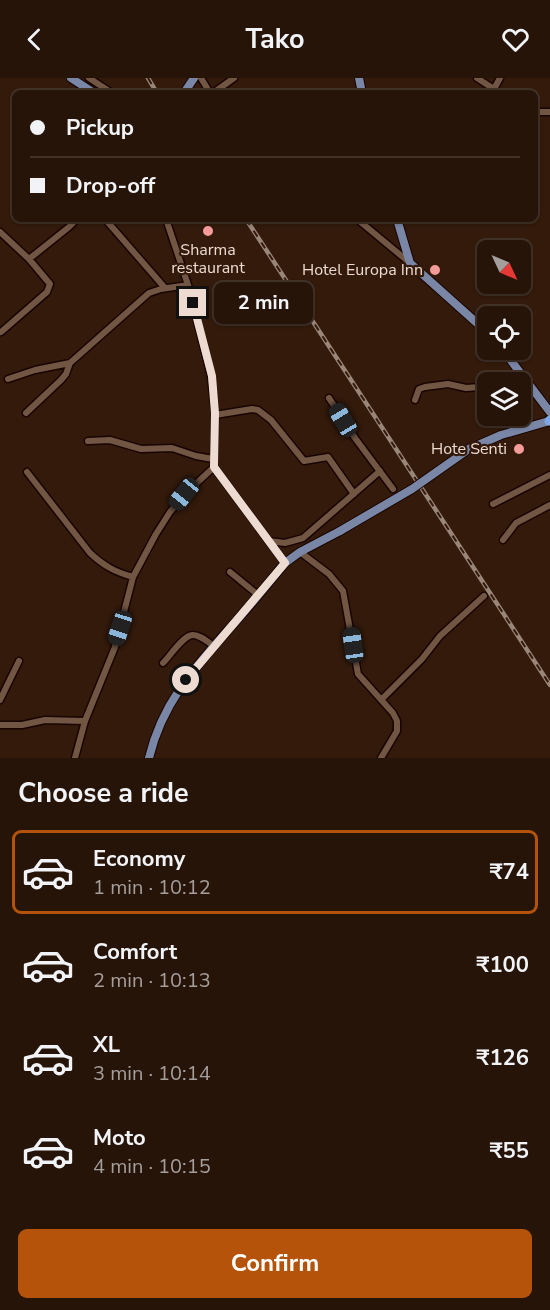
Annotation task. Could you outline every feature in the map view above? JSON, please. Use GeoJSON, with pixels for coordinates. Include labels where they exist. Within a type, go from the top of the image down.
{"type":"FeatureCollection","features":[{"type":"Feature","properties":{"kind":"main road"},"geometry":{"type":"LineString","coordinates":[[71,78],[89,90]]}},
{"type":"Feature","properties":{"kind":"main road"},"geometry":{"type":"LineString","coordinates":[[398,222],[410,264],[477,323]]}},
{"type":"Feature","properties":{"kind":"main road"},"geometry":{"type":"LineString","coordinates":[[531,392],[550,412]]}},
{"type":"Feature","properties":{"kind":"main road"},"geometry":{"type":"LineString","coordinates":[[149,758],[164,713],[186,680],[285,563],[300,552],[412,489],[469,449],[501,435],[550,421]]}},
{"type":"Feature","properties":{"kind":"street"},"geometry":{"type":"LineString","coordinates":[[89,78],[107,90]]}},
{"type":"Feature","properties":{"kind":"street"},"geometry":{"type":"LineString","coordinates":[[216,90],[234,78]]}},
{"type":"Feature","properties":{"kind":"street"},"geometry":{"type":"LineString","coordinates":[[477,78],[495,90]]}},
{"type":"Feature","properties":{"kind":"street"},"geometry":{"type":"LineString","coordinates":[[29,259],[74,222]]}},
{"type":"Feature","properties":{"kind":"street"},"geometry":{"type":"LineString","coordinates":[[108,222],[165,288]]}},
{"type":"Feature","properties":{"kind":"street"},"geometry":{"type":"LineString","coordinates":[[167,222],[188,285],[212,376],[215,415],[214,467],[285,563]]}},
{"type":"Feature","properties":{"kind":"street"},"geometry":{"type":"LineString","coordinates":[[361,222],[410,264]]}},
{"type":"Feature","properties":{"kind":"street"},"geometry":{"type":"LineString","coordinates":[[0,232],[29,259],[50,284],[47,292],[1,332]]}},
{"type":"Feature","properties":{"kind":"street"},"geometry":{"type":"LineString","coordinates":[[26,412],[61,380],[70,363],[141,299],[149,293],[165,288],[188,285]]}},
{"type":"Feature","properties":{"kind":"street"},"geometry":{"type":"LineString","coordinates":[[8,379],[35,370],[70,363]]}},
{"type":"Feature","properties":{"kind":"street"},"geometry":{"type":"LineString","coordinates":[[414,400],[419,389],[425,387],[448,384],[466,388],[477,387]]}},
{"type":"Feature","properties":{"kind":"street"},"geometry":{"type":"LineString","coordinates":[[329,398],[393,489]]}},
{"type":"Feature","properties":{"kind":"street"},"geometry":{"type":"LineString","coordinates":[[215,415],[252,409],[264,413],[304,461],[328,457],[354,494]]}},
{"type":"Feature","properties":{"kind":"street"},"geometry":{"type":"LineString","coordinates":[[88,441],[110,440],[141,449],[172,448],[213,459]]}},
{"type":"Feature","properties":{"kind":"street"},"geometry":{"type":"LineString","coordinates":[[75,758],[85,721],[114,647],[133,577],[170,512],[184,494],[214,467]]}},
{"type":"Feature","properties":{"kind":"street"},"geometry":{"type":"LineString","coordinates":[[269,541],[285,543],[303,538],[380,471]]}},
{"type":"Feature","properties":{"kind":"street"},"geometry":{"type":"LineString","coordinates":[[27,472],[90,553],[114,571],[133,577]]}},
{"type":"Feature","properties":{"kind":"street"},"geometry":{"type":"LineString","coordinates":[[493,504],[550,475]]}},
{"type":"Feature","properties":{"kind":"street"},"geometry":{"type":"LineString","coordinates":[[503,540],[516,523],[550,504]]}},
{"type":"Feature","properties":{"kind":"street"},"geometry":{"type":"LineString","coordinates":[[300,552],[329,574],[343,591],[358,674],[398,721],[397,730],[381,758]]}},
{"type":"Feature","properties":{"kind":"street"},"geometry":{"type":"LineString","coordinates":[[230,572],[258,595]]}},
{"type":"Feature","properties":{"kind":"street"},"geometry":{"type":"LineString","coordinates":[[381,700],[422,659],[440,636],[484,596]]}},
{"type":"Feature","properties":{"kind":"street"},"geometry":{"type":"LineString","coordinates":[[163,663],[185,638],[192,635],[214,646]]}},
{"type":"Feature","properties":{"kind":"street"},"geometry":{"type":"LineString","coordinates":[[0,700],[19,661]]}},
{"type":"Feature","properties":{"kind":"street"},"geometry":{"type":"LineString","coordinates":[[0,725],[22,725],[45,720],[85,721]]}},
{"type":"Feature","properties":{"kind":"railway"},"geometry":{"type":"LineString","coordinates":[[148,78],[155,90]]}},
{"type":"Feature","properties":{"kind":"railway"},"geometry":{"type":"LineString","coordinates":[[248,222],[550,685]]}},
{"type":"Feature","properties":{"kind":"place","name":"Sharma restaurant"},"geometry":{"type":"Point","coordinates":[208,231]}},
{"type":"Feature","properties":{"kind":"place","name":"Hotel Europa Inn"},"geometry":{"type":"Point","coordinates":[435,270]}},
{"type":"Feature","properties":{"kind":"place","name":"Hote Senti"},"geometry":{"type":"Point","coordinates":[519,449]}},
{"type":"Feature","properties":{"kind":"route"},"geometry":{"type":"LineString","coordinates":[[186,680],[285,563],[214,467],[215,413],[212,376],[193,303]]}}]}
